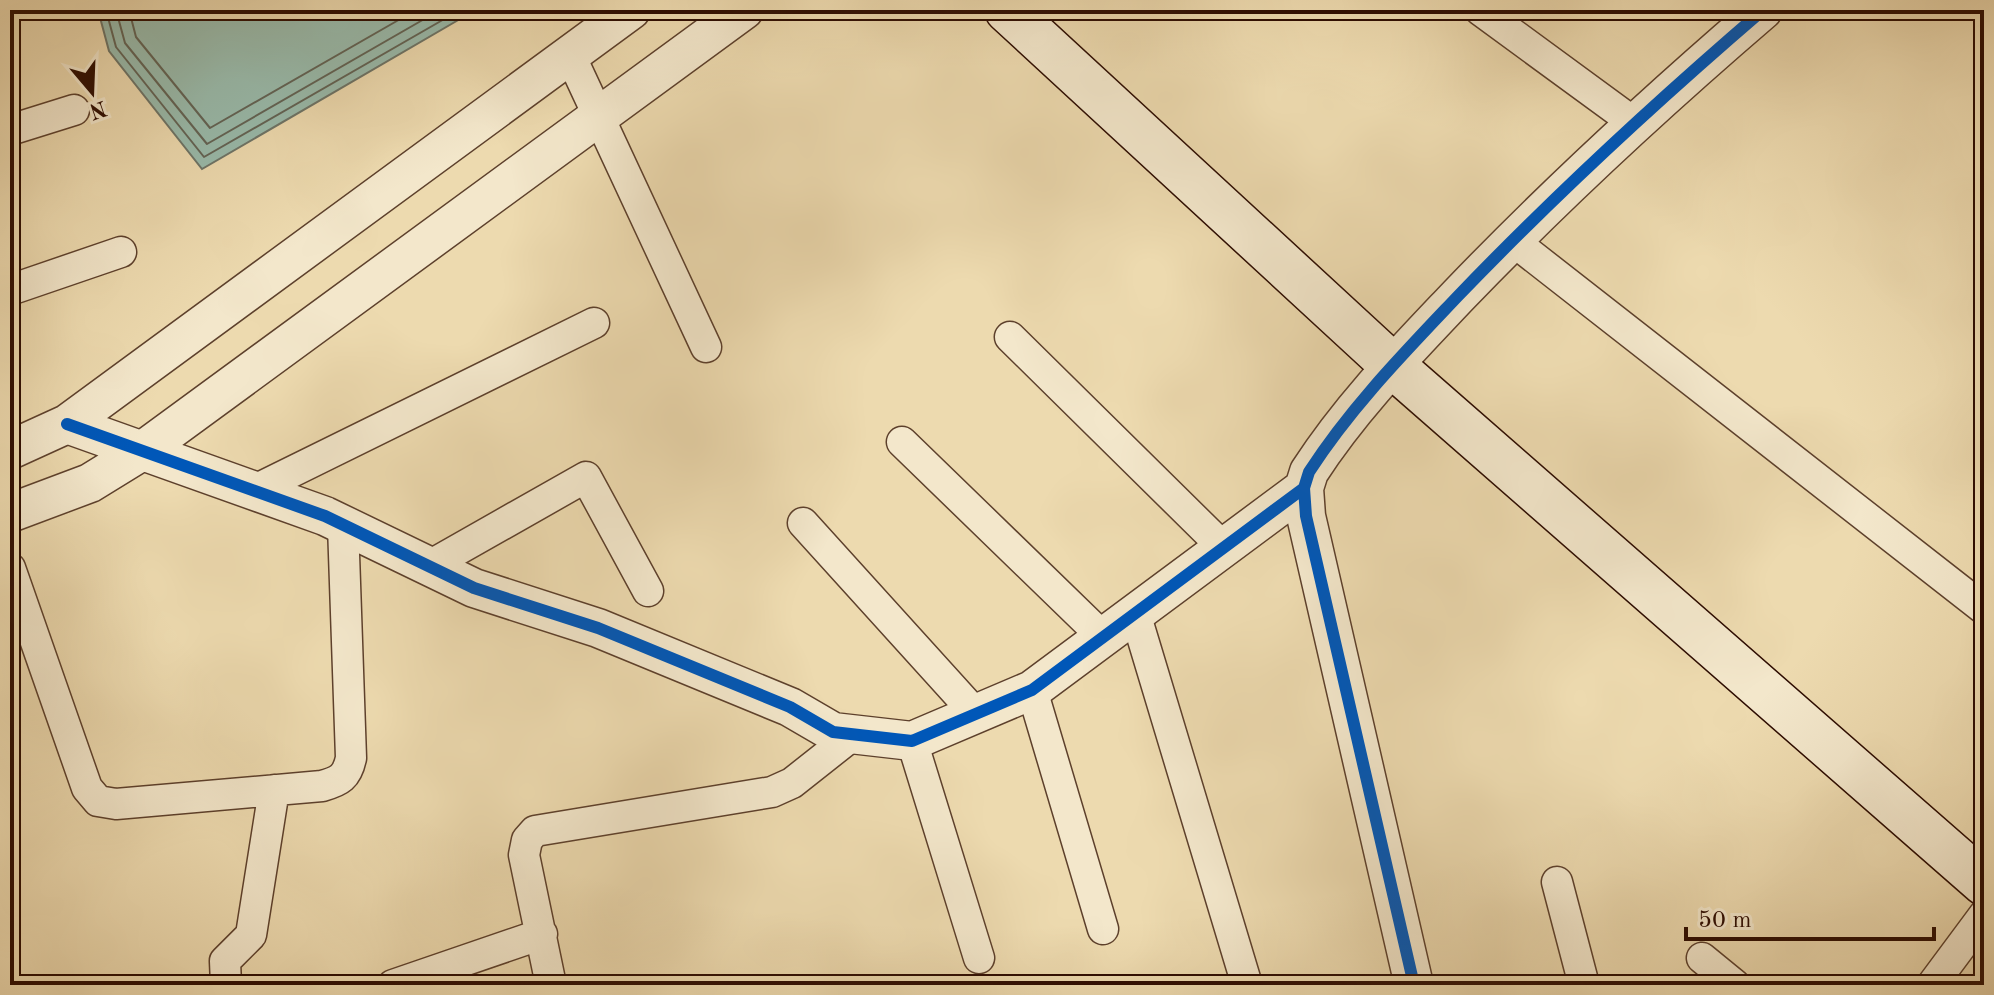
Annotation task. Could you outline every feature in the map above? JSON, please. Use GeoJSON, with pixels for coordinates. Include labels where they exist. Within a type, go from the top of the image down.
{"type":"FeatureCollection","features":[{"type":"Feature","properties":{"kind":"main road"},"geometry":{"type":"LineString","coordinates":[[1007,10],[1392,365],[1984,883]]}},
{"type":"Feature","properties":{"kind":"street"},"geometry":{"type":"LineString","coordinates":[[10,450],[67,424],[631,10]]}},
{"type":"Feature","properties":{"kind":"street"},"geometry":{"type":"LineString","coordinates":[[10,513],[90,483],[142,451],[744,10]]}},
{"type":"Feature","properties":{"kind":"street"},"geometry":{"type":"LineString","coordinates":[[1480,10],[1633,122]]}},
{"type":"Feature","properties":{"kind":"street"},"geometry":{"type":"LineString","coordinates":[[1414,985],[1306,516],[1304,488],[1309,472],[1325,447],[1392,365],[1512,240],[1633,122],[1763,10]]}},
{"type":"Feature","properties":{"kind":"street"},"geometry":{"type":"LineString","coordinates":[[570,55],[706,347]]}},
{"type":"Feature","properties":{"kind":"street"},"geometry":{"type":"LineString","coordinates":[[10,130],[74,110]]}},
{"type":"Feature","properties":{"kind":"street"},"geometry":{"type":"LineString","coordinates":[[1512,240],[1984,609]]}},
{"type":"Feature","properties":{"kind":"street"},"geometry":{"type":"LineString","coordinates":[[10,290],[121,252]]}},
{"type":"Feature","properties":{"kind":"street"},"geometry":{"type":"LineString","coordinates":[[255,490],[594,323]]}},
{"type":"Feature","properties":{"kind":"street"},"geometry":{"type":"LineString","coordinates":[[1010,337],[1225,549]]}},
{"type":"Feature","properties":{"kind":"street"},"geometry":{"type":"LineString","coordinates":[[67,424],[255,490],[343,525],[474,588],[598,628],[790,707],[833,732],[912,741],[1032,690],[1304,488]]}},
{"type":"Feature","properties":{"kind":"street"},"geometry":{"type":"LineString","coordinates":[[902,442],[1103,637]]}},
{"type":"Feature","properties":{"kind":"street"},"geometry":{"type":"LineString","coordinates":[[429,566],[586,477],[648,591]]}},
{"type":"Feature","properties":{"kind":"street"},"geometry":{"type":"LineString","coordinates":[[803,523],[976,714]]}},
{"type":"Feature","properties":{"kind":"street"},"geometry":{"type":"LineString","coordinates":[[10,568],[87,788],[98,801],[116,804],[322,786],[338,781],[348,773],[351,748],[343,525]]}},
{"type":"Feature","properties":{"kind":"street"},"geometry":{"type":"LineString","coordinates":[[1135,613],[1247,985]]}},
{"type":"Feature","properties":{"kind":"street"},"geometry":{"type":"LineString","coordinates":[[1032,690],[1103,929]]}},
{"type":"Feature","properties":{"kind":"street"},"geometry":{"type":"LineString","coordinates":[[551,985],[524,855],[527,840],[535,831],[772,792],[792,783],[854,734]]}},
{"type":"Feature","properties":{"kind":"street"},"geometry":{"type":"LineString","coordinates":[[912,741],[979,958]]}},
{"type":"Feature","properties":{"kind":"street"},"geometry":{"type":"LineString","coordinates":[[226,985],[225,961],[251,935],[274,790]]}},
{"type":"Feature","properties":{"kind":"street"},"geometry":{"type":"LineString","coordinates":[[1557,882],[1584,985]]}},
{"type":"Feature","properties":{"kind":"street"},"geometry":{"type":"LineString","coordinates":[[1932,985],[1984,915]]}},
{"type":"Feature","properties":{"kind":"street"},"geometry":{"type":"LineString","coordinates":[[393,985],[542,934]]}},
{"type":"Feature","properties":{"kind":"street"},"geometry":{"type":"LineString","coordinates":[[1702,958],[1735,985]]}},
{"type":"Feature","properties":{"kind":"water"},"geometry":{"type":"Polygon","coordinates":[[[98,10],[472,12],[202,169],[109,51],[98,10]]]}},
{"type":"Feature","properties":{"kind":"cycle path"},"geometry":{"type":"LineString","coordinates":[[1414,985],[1306,516],[1304,488],[1309,472],[1379,381],[1495,258],[1607,149],[1763,10]]}},
{"type":"Feature","properties":{"kind":"cycle path"},"geometry":{"type":"LineString","coordinates":[[67,424],[325,516],[474,588],[598,628],[790,707],[833,732],[912,741],[1032,690],[1304,488]]}}]}
